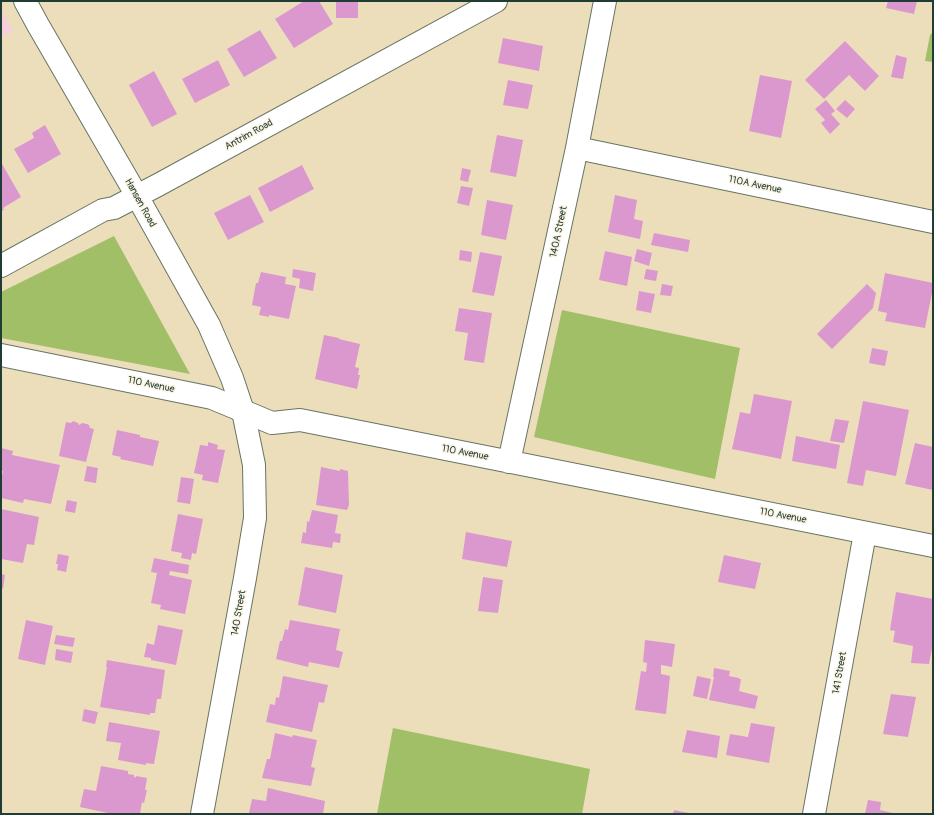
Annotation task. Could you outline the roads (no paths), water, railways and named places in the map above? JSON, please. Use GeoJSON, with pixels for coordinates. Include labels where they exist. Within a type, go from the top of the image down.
{"type":"FeatureCollection","features":[{"type":"Feature","properties":{"kind":"street","name":"Hansen Road"},"geometry":{"type":"LineString","coordinates":[[25,1],[137,196],[208,325],[232,378],[243,411]]}},
{"type":"Feature","properties":{"kind":"street","name":"Antrim Road"},"geometry":{"type":"LineString","coordinates":[[1,266],[103,210],[114,208],[137,196],[496,1]]}},
{"type":"Feature","properties":{"kind":"street","name":"140A Street"},"geometry":{"type":"LineString","coordinates":[[509,462],[577,148],[605,1]]}},
{"type":"Feature","properties":{"kind":"street","name":"110A Avenue"},"geometry":{"type":"LineString","coordinates":[[577,148],[933,222]]}},
{"type":"Feature","properties":{"kind":"street","name":"110 Avenue"},"geometry":{"type":"LineString","coordinates":[[1,355],[212,398],[272,423],[300,420],[933,546]]}},
{"type":"Feature","properties":{"kind":"street","name":"140 Street"},"geometry":{"type":"LineString","coordinates":[[202,814],[255,518],[254,465],[243,411]]}},
{"type":"Feature","properties":{"kind":"street","name":"141 Street"},"geometry":{"type":"LineString","coordinates":[[814,814],[865,533]]}}]}
